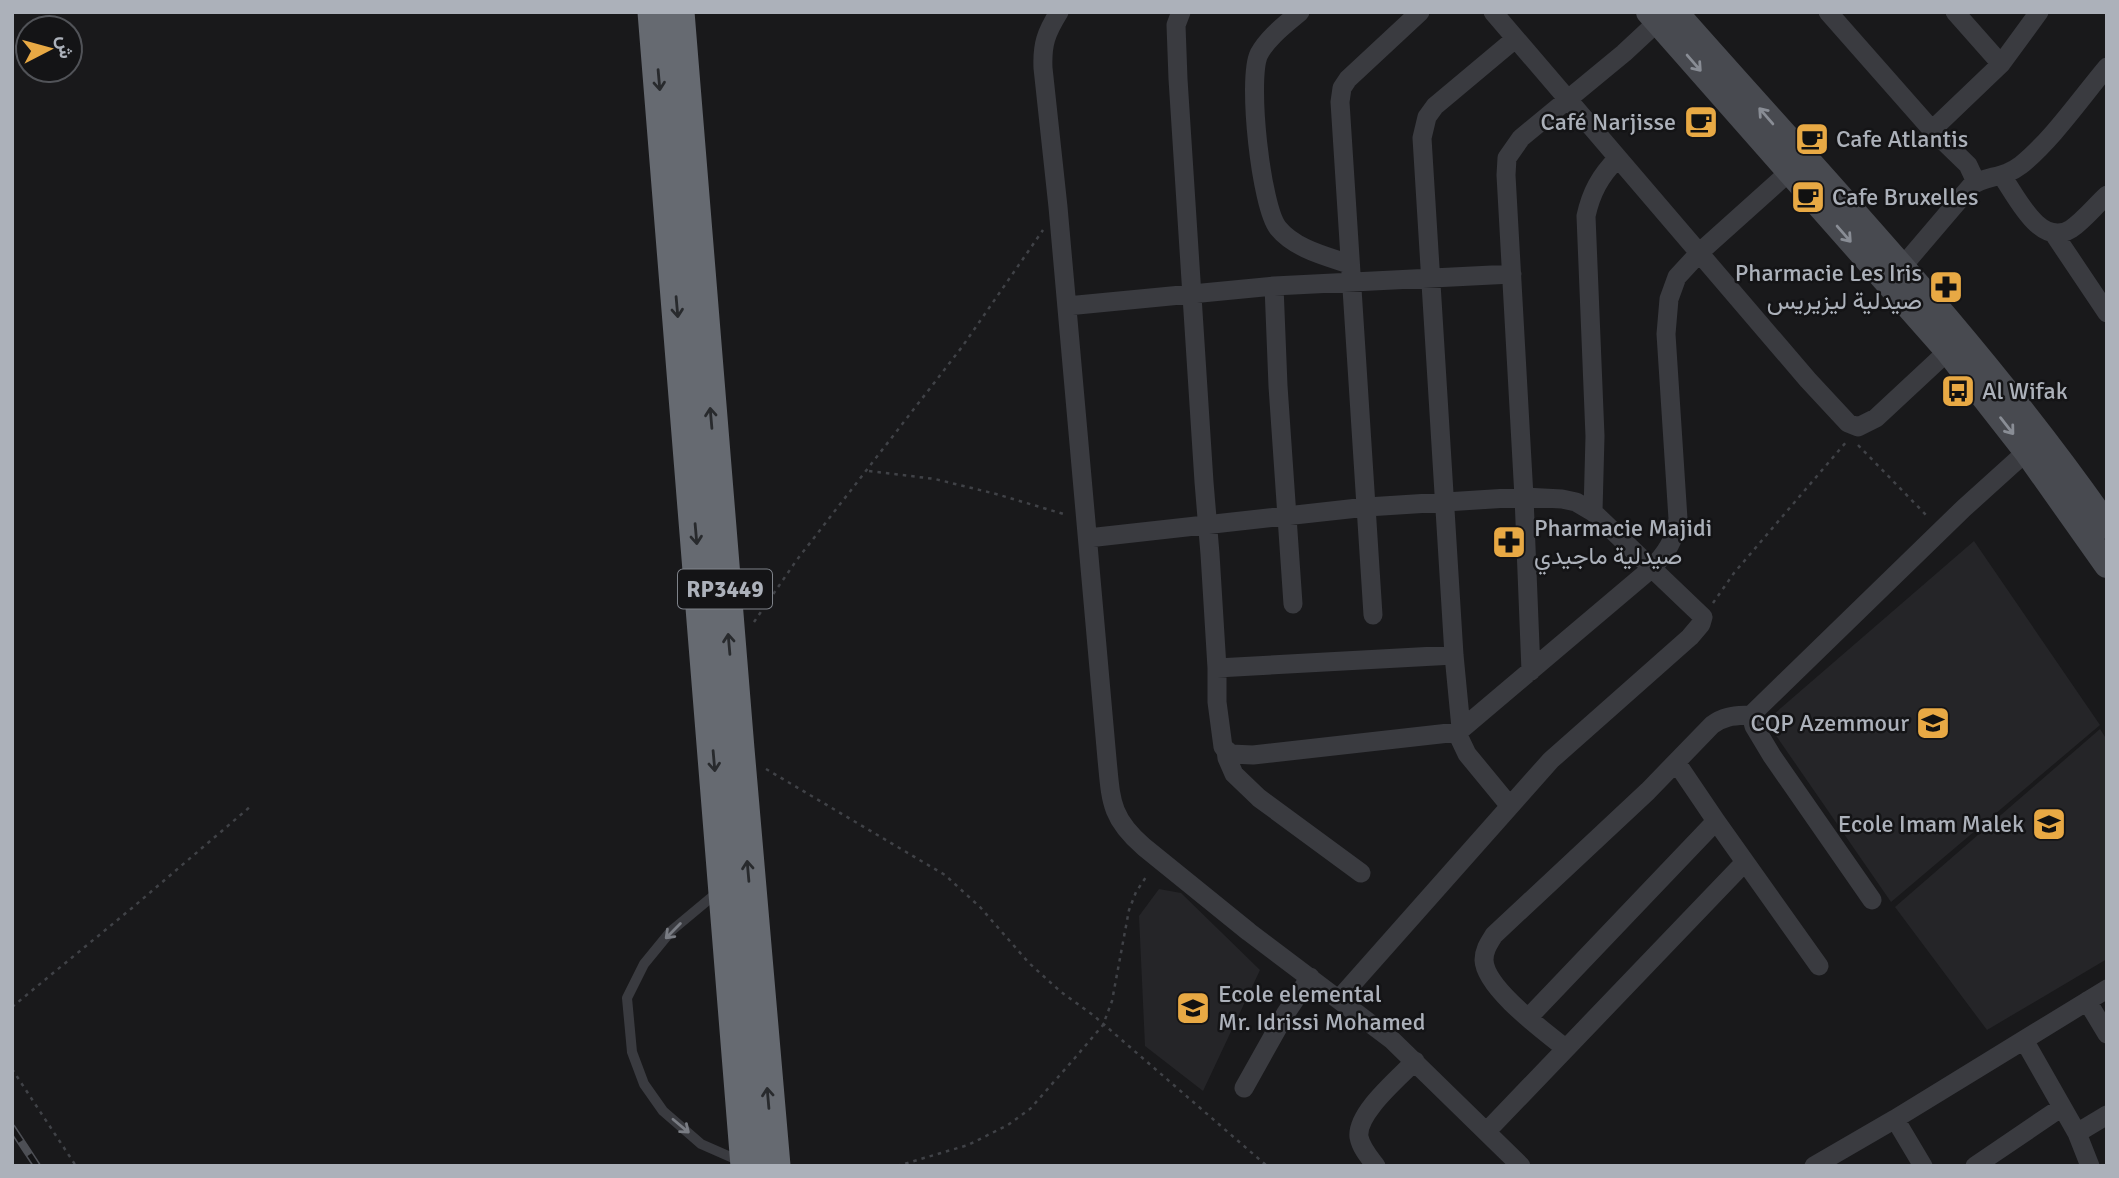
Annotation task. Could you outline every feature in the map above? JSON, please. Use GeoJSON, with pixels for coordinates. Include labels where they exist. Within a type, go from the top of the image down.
{"type":"FeatureCollection","features":[{"type":"Feature","properties":{"kind":"highway","name":"RP3449"},"geometry":{"type":"LineString","coordinates":[[653,12],[724,886],[756,1165]]}},
{"type":"Feature","properties":{"kind":"highway","name":"RP3449"},"geometry":{"type":"LineString","coordinates":[[678,12],[737,736],[756,1165]]}},
{"type":"Feature","properties":{"kind":"main road"},"geometry":{"type":"LineString","coordinates":[[1662,15],[1797,165],[1948,351],[2107,526]]}},
{"type":"Feature","properties":{"kind":"main road"},"geometry":{"type":"LineString","coordinates":[[1797,165],[1902,267],[2034,445],[2107,565]]}},
{"type":"Feature","properties":{"kind":"street"},"geometry":{"type":"LineString","coordinates":[[1059,12],[1044,38],[1042,52],[1111,797],[1115,812],[1131,835],[1160,860],[1415,1061],[1521,1166]]}},
{"type":"Feature","properties":{"kind":"street"},"geometry":{"type":"LineString","coordinates":[[1181,12],[1175,33],[1217,668],[1217,702],[1223,747],[1231,754],[1253,755],[1459,730],[1651,568],[1669,548],[1676,533],[1678,519],[1666,334],[1669,299],[1677,277],[1700,252],[1797,165]]}},
{"type":"Feature","properties":{"kind":"street"},"geometry":{"type":"LineString","coordinates":[[1300,12],[1267,44],[1256,64],[1256,115],[1266,190],[1273,220],[1286,236],[1350,273]]}},
{"type":"Feature","properties":{"kind":"street"},"geometry":{"type":"LineString","coordinates":[[1373,615],[1340,115],[1342,88],[1361,65],[1420,12]]}},
{"type":"Feature","properties":{"kind":"street"},"geometry":{"type":"LineString","coordinates":[[1493,12],[1808,380],[1852,425],[1858,427],[1876,418],[1948,351]]}},
{"type":"Feature","properties":{"kind":"street"},"geometry":{"type":"LineString","coordinates":[[1828,12],[1932,130],[1968,165],[1976,182]]}},
{"type":"Feature","properties":{"kind":"street"},"geometry":{"type":"LineString","coordinates":[[1955,12],[2001,64]]}},
{"type":"Feature","properties":{"kind":"street"},"geometry":{"type":"LineString","coordinates":[[1932,130],[2001,64],[2039,12]]}},
{"type":"Feature","properties":{"kind":"street"},"geometry":{"type":"LineString","coordinates":[[1531,671],[1507,158],[1521,138],[1624,53],[1662,15]]}},
{"type":"Feature","properties":{"kind":"street"},"geometry":{"type":"LineString","coordinates":[[1509,806],[1466,754],[1457,737],[1459,730],[1423,149],[1427,117],[1446,96],[1515,39]]}},
{"type":"Feature","properties":{"kind":"street"},"geometry":{"type":"LineString","coordinates":[[1902,267],[1938,222],[1976,182],[2002,176],[2020,166],[2042,145],[2107,67]]}},
{"type":"Feature","properties":{"kind":"street"},"geometry":{"type":"LineString","coordinates":[[1593,512],[1595,436],[1586,216],[1598,182],[1617,159]]}},
{"type":"Feature","properties":{"kind":"street"},"geometry":{"type":"LineString","coordinates":[[2002,176],[2037,225],[2048,233],[2060,234],[2072,228],[2107,195]]}},
{"type":"Feature","properties":{"kind":"street"},"geometry":{"type":"LineString","coordinates":[[2054,234],[2107,313]]}},
{"type":"Feature","properties":{"kind":"street"},"geometry":{"type":"LineString","coordinates":[[1067,306],[1274,286],[1350,273],[1431,278],[1512,274]]}},
{"type":"Feature","properties":{"kind":"street"},"geometry":{"type":"LineString","coordinates":[[1274,286],[1293,604]]}},
{"type":"Feature","properties":{"kind":"street"},"geometry":{"type":"LineString","coordinates":[[1565,1048],[1504,995],[1490,976],[1484,960],[1487,945],[1513,916],[1588,848],[1712,724],[1728,716],[1751,715],[1964,508],[2034,445]]}},
{"type":"Feature","properties":{"kind":"street"},"geometry":{"type":"LineString","coordinates":[[1087,529],[1208,526],[1367,508],[1524,496],[1562,499],[1576,502],[1593,512],[1703,617],[1701,624],[1690,637],[1551,760],[1339,999]]}},
{"type":"Feature","properties":{"kind":"street"},"geometry":{"type":"LineString","coordinates":[[1217,668],[1454,655]]}},
{"type":"Feature","properties":{"kind":"street"},"geometry":{"type":"LineString","coordinates":[[1751,715],[1754,726],[1772,756],[1872,900]]}},
{"type":"Feature","properties":{"kind":"street"},"geometry":{"type":"LineString","coordinates":[[1226,750],[1234,774],[1259,797],[1361,873]]}},
{"type":"Feature","properties":{"kind":"street"},"geometry":{"type":"LineString","coordinates":[[1676,762],[1819,966]]}},
{"type":"Feature","properties":{"kind":"street"},"geometry":{"type":"LineString","coordinates":[[1528,1018],[1716,821]]}},
{"type":"Feature","properties":{"kind":"street"},"geometry":{"type":"LineString","coordinates":[[1487,1131],[1745,862]]}},
{"type":"Feature","properties":{"kind":"street"},"geometry":{"type":"LineString","coordinates":[[1244,1088],[1286,1013],[1310,977]]}},
{"type":"Feature","properties":{"kind":"street"},"geometry":{"type":"LineString","coordinates":[[1821,1164],[2107,989]]}},
{"type":"Feature","properties":{"kind":"street"},"geometry":{"type":"LineString","coordinates":[[2087,1001],[2107,1034]]}},
{"type":"Feature","properties":{"kind":"street"},"geometry":{"type":"LineString","coordinates":[[2024,1040],[2077,1133],[2090,1166]]}},
{"type":"Feature","properties":{"kind":"street"},"geometry":{"type":"LineString","coordinates":[[1376,1166],[1364,1151],[1359,1138],[1359,1128],[1367,1113],[1415,1061]]}},
{"type":"Feature","properties":{"kind":"street"},"geometry":{"type":"LineString","coordinates":[[1975,1166],[2062,1107]]}},
{"type":"Feature","properties":{"kind":"street"},"geometry":{"type":"LineString","coordinates":[[2077,1133],[2107,1115]]}},
{"type":"Feature","properties":{"kind":"street"},"geometry":{"type":"LineString","coordinates":[[1895,1119],[1923,1166]]}},
{"type":"Feature","properties":{"kind":"lane"},"geometry":{"type":"LineString","coordinates":[[724,886],[671,931],[644,964],[627,998],[632,1052],[644,1084],[663,1111],[701,1144],[756,1165]]}},
{"type":"Feature","properties":{"kind":"path"},"geometry":{"type":"LineString","coordinates":[[749,629],[796,561],[961,347],[1058,207]]}},
{"type":"Feature","properties":{"kind":"path"},"geometry":{"type":"LineString","coordinates":[[1703,617],[1734,573],[1851,437],[1941,531]]}},
{"type":"Feature","properties":{"kind":"path"},"geometry":{"type":"LineString","coordinates":[[867,471],[935,479],[996,494],[1087,529]]}},
{"type":"Feature","properties":{"kind":"path"},"geometry":{"type":"LineString","coordinates":[[765,768],[945,875],[980,907],[1029,963],[1266,1166]]}},
{"type":"Feature","properties":{"kind":"path"},"geometry":{"type":"LineString","coordinates":[[12,1007],[251,806]]}},
{"type":"Feature","properties":{"kind":"path"},"geometry":{"type":"LineString","coordinates":[[897,1166],[968,1145],[1008,1125],[1030,1109],[1103,1025],[1112,1001],[1129,910],[1144,879],[1160,860]]}},
{"type":"Feature","properties":{"kind":"path"},"geometry":{"type":"LineString","coordinates":[[12,1069],[76,1166]]}},
{"type":"Feature","properties":{"kind":"shaded area","name":"CQP Azemmour"},"geometry":{"type":"Polygon","coordinates":[[[1974,541],[2100,725],[1891,902],[1766,721],[1974,541]]]}},
{"type":"Feature","properties":{"kind":"shaded area","name":"Ecole Imam Malek"},"geometry":{"type":"Polygon","coordinates":[[[2100,729],[2107,740],[2107,959],[1987,1030],[1895,907],[2100,729]]]}},
{"type":"Feature","properties":{"kind":"shaded area","name":"Ecole elemental Mr. Idrissi Mohamed"},"geometry":{"type":"Polygon","coordinates":[[[1159,889],[1181,893],[1260,970],[1203,1091],[1145,1046],[1139,916],[1159,889]]]}},
{"type":"Feature","properties":{"kind":"railway"},"geometry":{"type":"LineString","coordinates":[[12,1128],[37,1166]]}},
{"type":"Feature","properties":{"kind":"place","name":"Café Narjisse"},"geometry":{"type":"Point","coordinates":[1701,122]}},
{"type":"Feature","properties":{"kind":"place","name":"Cafe Atlantis"},"geometry":{"type":"Point","coordinates":[1812,139]}},
{"type":"Feature","properties":{"kind":"place","name":"Cafe Bruxelles"},"geometry":{"type":"Point","coordinates":[1808,197]}},
{"type":"Feature","properties":{"kind":"place","name":"Pharmacie Les Iris صيدلية ليزيريس"},"geometry":{"type":"Point","coordinates":[1946,287]}},
{"type":"Feature","properties":{"kind":"place","name":"Al Wifak"},"geometry":{"type":"Point","coordinates":[1958,391]}},
{"type":"Feature","properties":{"kind":"place","name":"Pharmacie Majidi صيدلية ماجيدي"},"geometry":{"type":"Point","coordinates":[1509,542]}},
{"type":"Feature","properties":{"kind":"place","name":"CQP Azemmour"},"geometry":{"type":"Point","coordinates":[1933,723]}},
{"type":"Feature","properties":{"kind":"place","name":"Ecole Imam Malek"},"geometry":{"type":"Point","coordinates":[2049,824]}},
{"type":"Feature","properties":{"kind":"place","name":"Ecole elemental Mr. Idrissi Mohamed"},"geometry":{"type":"Point","coordinates":[1193,1008]}}]}
